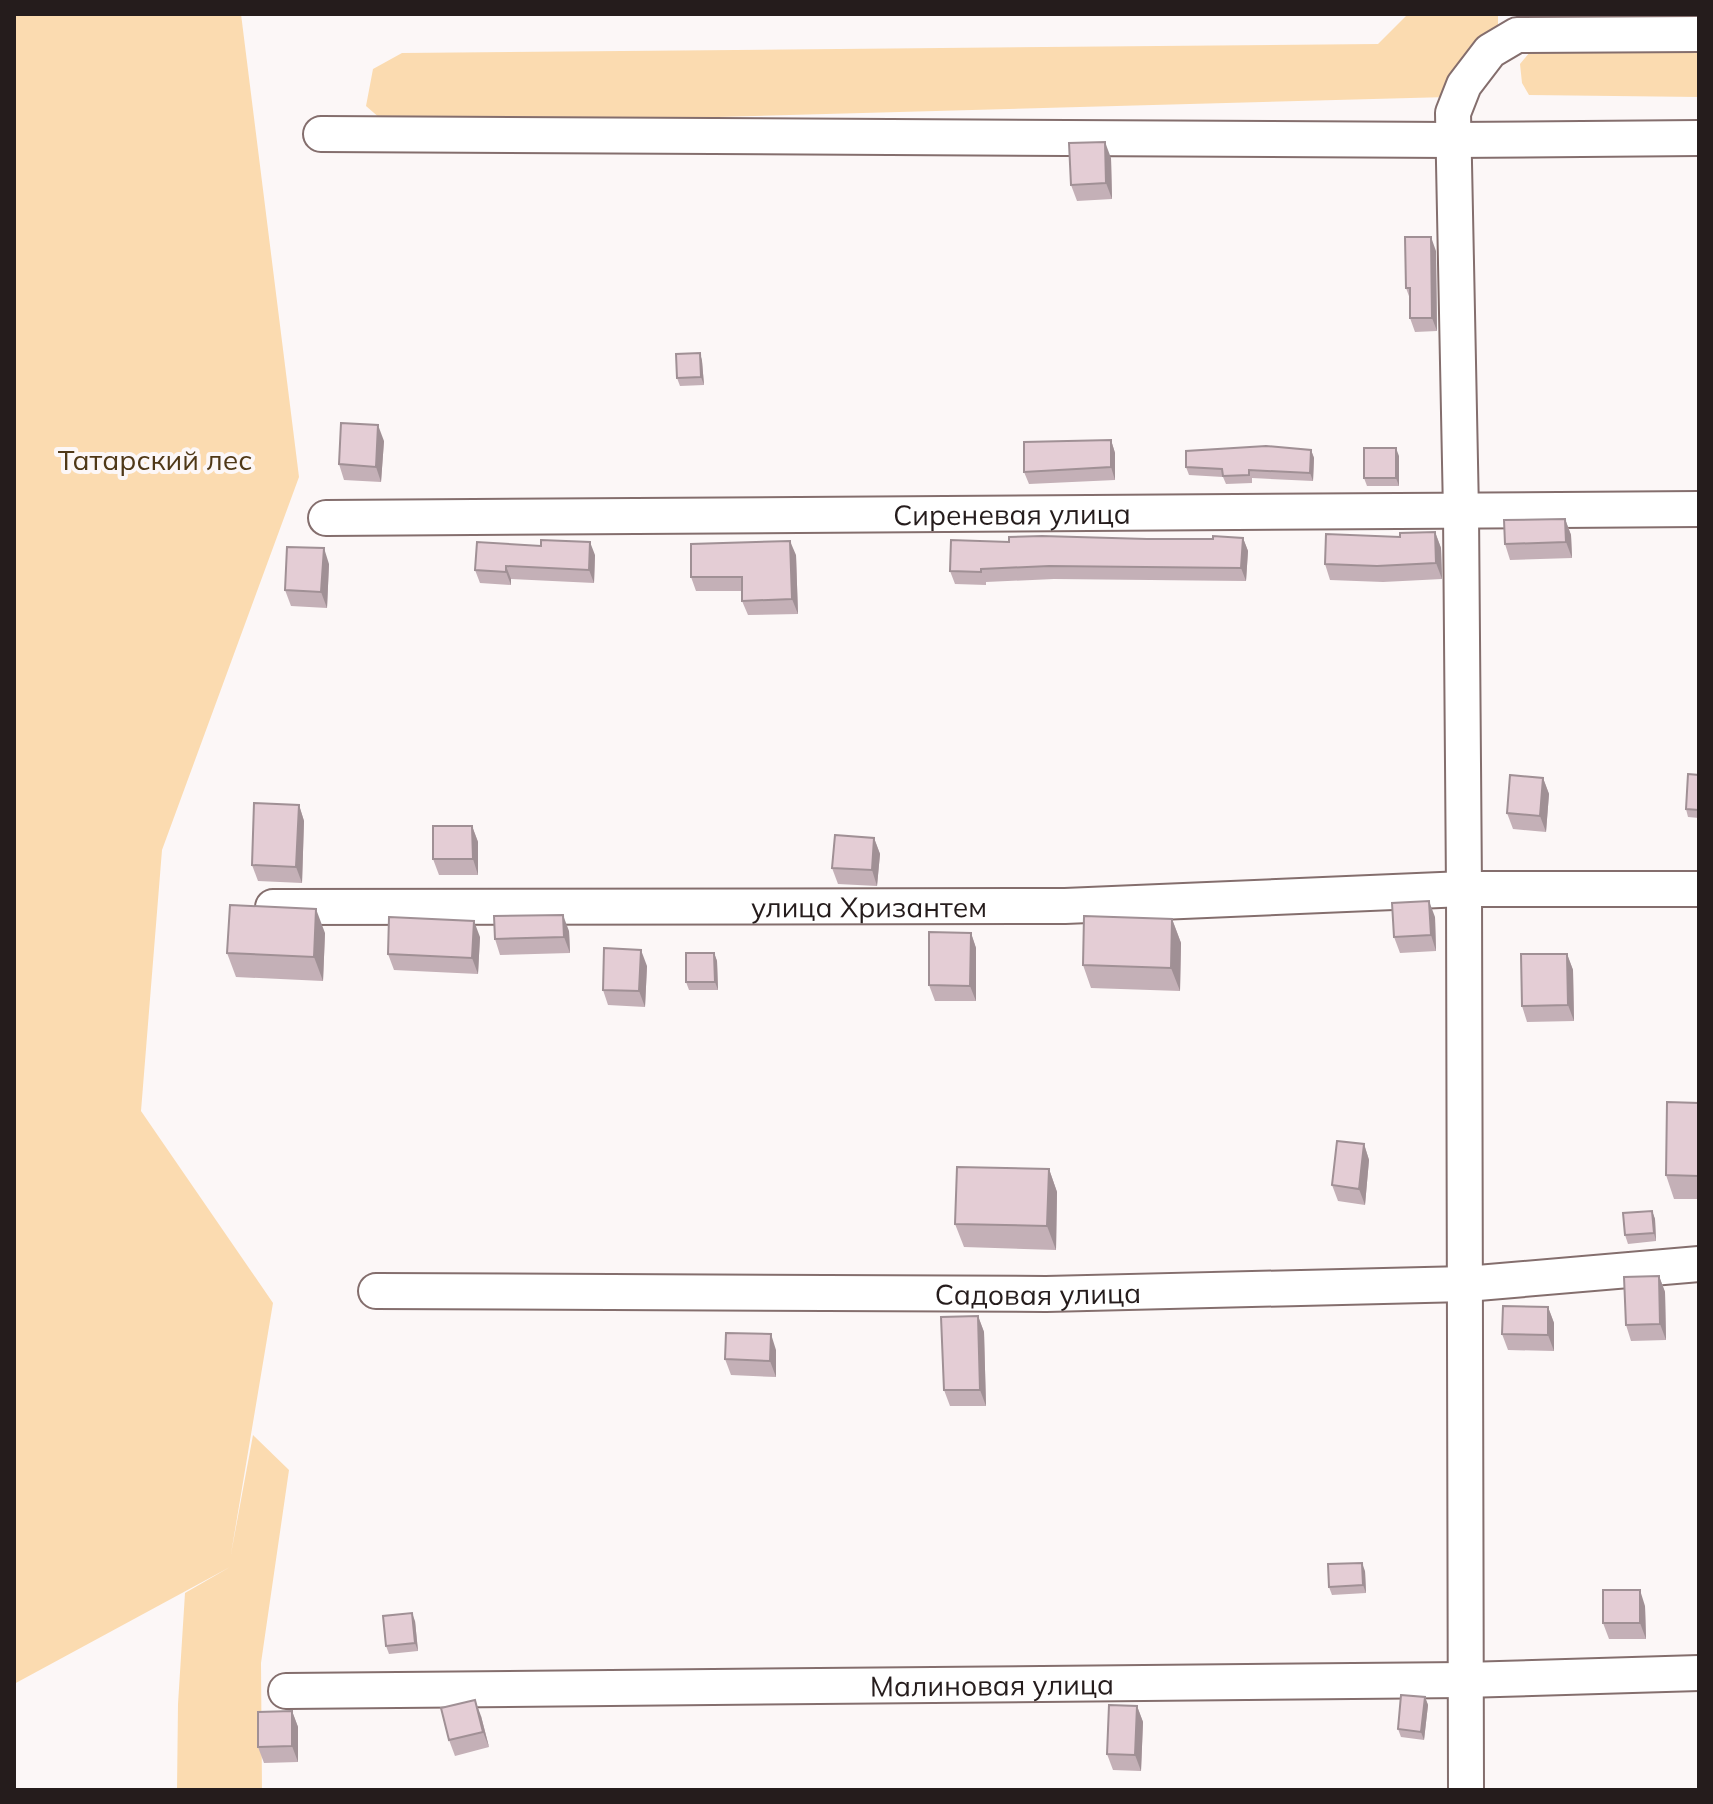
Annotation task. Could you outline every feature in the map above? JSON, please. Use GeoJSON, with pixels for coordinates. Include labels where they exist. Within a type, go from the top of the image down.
{"type":"FeatureCollection","features":[{"type":"Feature","properties":{"kind":"street"},"geometry":{"type":"LineString","coordinates":[[1466,1790],[1464,889],[1453,113],[1464,85],[1516,24],[1699,34]]}},
{"type":"Feature","properties":{"kind":"street"},"geometry":{"type":"LineString","coordinates":[[321,134],[1452,140],[1699,138]]}},
{"type":"Feature","properties":{"kind":"street","name":"Сиреневая улица"},"geometry":{"type":"LineString","coordinates":[[326,518],[1699,509]]}},
{"type":"Feature","properties":{"kind":"street","name":"улица Хризантем"},"geometry":{"type":"LineString","coordinates":[[273,907],[1065,906],[1464,889],[1699,889]]}},
{"type":"Feature","properties":{"kind":"street","name":"Садовая улица"},"geometry":{"type":"LineString","coordinates":[[376,1291],[1046,1294],[1466,1284],[1699,1264]]}},
{"type":"Feature","properties":{"kind":"street","name":"Малиновая улица"},"geometry":{"type":"LineString","coordinates":[[286,1691],[1464,1680],[1699,1673]]}},
{"type":"Feature","properties":{"kind":"green space","name":"Татарский лес"},"geometry":{"type":"Polygon","coordinates":[[[14,14],[241,14],[299,477],[162,850],[141,1111],[273,1303],[231,1554],[253,1435],[289,1470],[261,1663],[262,1790],[177,1790],[178,1704],[185,1593],[230,1567],[14,1684],[14,14]]]}},
{"type":"Feature","properties":{"kind":"green space"},"geometry":{"type":"Polygon","coordinates":[[[1408,14],[1498,14],[1498,29],[1448,97],[389,126],[366,106],[373,69],[402,53],[1378,44],[1408,14]]]}},
{"type":"Feature","properties":{"kind":"green space"},"geometry":{"type":"Polygon","coordinates":[[[1534,47],[1699,48],[1699,97],[1529,95],[1522,83],[1520,64],[1534,47]]]}},
{"type":"Feature","properties":{"kind":"building"},"geometry":{"type":"Polygon","coordinates":[[[1105,142],[1106,183],[1071,185],[1069,143],[1105,142]]]}},
{"type":"Feature","properties":{"kind":"building"},"geometry":{"type":"Polygon","coordinates":[[[1405,237],[1431,237],[1432,318],[1410,318],[1405,237]]]}},
{"type":"Feature","properties":{"kind":"building"},"geometry":{"type":"Polygon","coordinates":[[[700,353],[701,377],[677,378],[676,354],[700,353]]]}},
{"type":"Feature","properties":{"kind":"building"},"geometry":{"type":"Polygon","coordinates":[[[341,423],[378,425],[376,467],[339,464],[341,423]]]}},
{"type":"Feature","properties":{"kind":"building"},"geometry":{"type":"Polygon","coordinates":[[[1111,440],[1111,467],[1024,472],[1024,442],[1111,440]]]}},
{"type":"Feature","properties":{"kind":"building"},"geometry":{"type":"Polygon","coordinates":[[[1266,446],[1311,450],[1310,473],[1249,470],[1249,475],[1223,476],[1222,469],[1186,467],[1186,451],[1266,446]]]}},
{"type":"Feature","properties":{"kind":"building"},"geometry":{"type":"Polygon","coordinates":[[[1364,448],[1396,448],[1396,478],[1364,478],[1364,448]]]}},
{"type":"Feature","properties":{"kind":"building"},"geometry":{"type":"Polygon","coordinates":[[[1565,519],[1566,542],[1505,544],[1504,520],[1565,519]]]}},
{"type":"Feature","properties":{"kind":"building"},"geometry":{"type":"Polygon","coordinates":[[[1435,532],[1436,563],[1377,566],[1325,564],[1326,534],[1400,537],[1400,533],[1435,532]]]}},
{"type":"Feature","properties":{"kind":"building"},"geometry":{"type":"Polygon","coordinates":[[[1009,537],[1243,538],[1241,568],[1049,566],[981,569],[981,572],[950,571],[951,540],[1009,542],[1009,537]]]}},
{"type":"Feature","properties":{"kind":"building"},"geometry":{"type":"Polygon","coordinates":[[[541,540],[590,542],[589,570],[506,566],[506,572],[475,570],[477,542],[541,546],[541,540]]]}},
{"type":"Feature","properties":{"kind":"building"},"geometry":{"type":"Polygon","coordinates":[[[790,541],[792,599],[742,601],[742,577],[691,577],[691,544],[790,541]]]}},
{"type":"Feature","properties":{"kind":"building"},"geometry":{"type":"Polygon","coordinates":[[[287,547],[324,548],[321,592],[285,590],[287,547]]]}},
{"type":"Feature","properties":{"kind":"building"},"geometry":{"type":"Polygon","coordinates":[[[1688,774],[1699,775],[1699,810],[1686,809],[1688,774]]]}},
{"type":"Feature","properties":{"kind":"building"},"geometry":{"type":"Polygon","coordinates":[[[1510,775],[1543,778],[1540,816],[1507,813],[1510,775]]]}},
{"type":"Feature","properties":{"kind":"building"},"geometry":{"type":"Polygon","coordinates":[[[254,803],[299,805],[296,867],[252,865],[254,803]]]}},
{"type":"Feature","properties":{"kind":"building"},"geometry":{"type":"Polygon","coordinates":[[[433,826],[472,826],[473,859],[433,859],[433,826]]]}},
{"type":"Feature","properties":{"kind":"building"},"geometry":{"type":"Polygon","coordinates":[[[835,835],[874,838],[872,870],[832,868],[835,835]]]}},
{"type":"Feature","properties":{"kind":"building"},"geometry":{"type":"Polygon","coordinates":[[[1429,901],[1431,935],[1394,937],[1392,903],[1429,901]]]}},
{"type":"Feature","properties":{"kind":"building"},"geometry":{"type":"Polygon","coordinates":[[[230,905],[316,909],[314,957],[227,953],[230,905]]]}},
{"type":"Feature","properties":{"kind":"building"},"geometry":{"type":"Polygon","coordinates":[[[563,915],[564,937],[495,939],[494,916],[563,915]]]}},
{"type":"Feature","properties":{"kind":"building"},"geometry":{"type":"Polygon","coordinates":[[[1084,916],[1172,919],[1171,968],[1083,965],[1084,916]]]}},
{"type":"Feature","properties":{"kind":"building"},"geometry":{"type":"Polygon","coordinates":[[[389,917],[474,921],[472,958],[388,954],[389,917]]]}},
{"type":"Feature","properties":{"kind":"building"},"geometry":{"type":"Polygon","coordinates":[[[929,932],[971,933],[970,986],[929,985],[929,932]]]}},
{"type":"Feature","properties":{"kind":"building"},"geometry":{"type":"Polygon","coordinates":[[[604,948],[641,950],[639,991],[603,990],[604,948]]]}},
{"type":"Feature","properties":{"kind":"building"},"geometry":{"type":"Polygon","coordinates":[[[686,953],[714,953],[715,982],[686,982],[686,953]]]}},
{"type":"Feature","properties":{"kind":"building"},"geometry":{"type":"Polygon","coordinates":[[[1521,954],[1567,954],[1568,1005],[1522,1006],[1521,954]]]}},
{"type":"Feature","properties":{"kind":"building"},"geometry":{"type":"Polygon","coordinates":[[[1667,1102],[1699,1103],[1699,1176],[1666,1175],[1667,1102]]]}},
{"type":"Feature","properties":{"kind":"building"},"geometry":{"type":"Polygon","coordinates":[[[1337,1141],[1364,1144],[1359,1189],[1332,1185],[1337,1141]]]}},
{"type":"Feature","properties":{"kind":"building"},"geometry":{"type":"Polygon","coordinates":[[[957,1167],[1049,1169],[1047,1226],[955,1224],[957,1167]]]}},
{"type":"Feature","properties":{"kind":"building"},"geometry":{"type":"Polygon","coordinates":[[[1652,1211],[1654,1233],[1625,1235],[1623,1213],[1652,1211]]]}},
{"type":"Feature","properties":{"kind":"building"},"geometry":{"type":"Polygon","coordinates":[[[1659,1276],[1660,1324],[1626,1325],[1624,1277],[1659,1276]]]}},
{"type":"Feature","properties":{"kind":"building"},"geometry":{"type":"Polygon","coordinates":[[[1503,1306],[1548,1307],[1548,1335],[1502,1334],[1503,1306]]]}},
{"type":"Feature","properties":{"kind":"building"},"geometry":{"type":"Polygon","coordinates":[[[978,1316],[980,1390],[944,1390],[941,1317],[978,1316]]]}},
{"type":"Feature","properties":{"kind":"building"},"geometry":{"type":"Polygon","coordinates":[[[726,1333],[771,1334],[770,1361],[725,1359],[726,1333]]]}},
{"type":"Feature","properties":{"kind":"building"},"geometry":{"type":"Polygon","coordinates":[[[1362,1563],[1363,1585],[1329,1587],[1328,1564],[1362,1563]]]}},
{"type":"Feature","properties":{"kind":"building"},"geometry":{"type":"Polygon","coordinates":[[[1603,1590],[1640,1590],[1640,1623],[1603,1623],[1603,1590]]]}},
{"type":"Feature","properties":{"kind":"building"},"geometry":{"type":"Polygon","coordinates":[[[412,1613],[415,1643],[386,1646],[383,1616],[412,1613]]]}},
{"type":"Feature","properties":{"kind":"building"},"geometry":{"type":"Polygon","coordinates":[[[1401,1695],[1425,1697],[1421,1732],[1398,1729],[1401,1695]]]}},
{"type":"Feature","properties":{"kind":"building"},"geometry":{"type":"Polygon","coordinates":[[[475,1700],[483,1732],[449,1740],[441,1708],[475,1700]]]}},
{"type":"Feature","properties":{"kind":"building"},"geometry":{"type":"Polygon","coordinates":[[[1109,1705],[1137,1706],[1135,1755],[1107,1754],[1109,1705]]]}},
{"type":"Feature","properties":{"kind":"building"},"geometry":{"type":"Polygon","coordinates":[[[292,1711],[292,1746],[258,1747],[258,1712],[292,1711]]]}}]}
